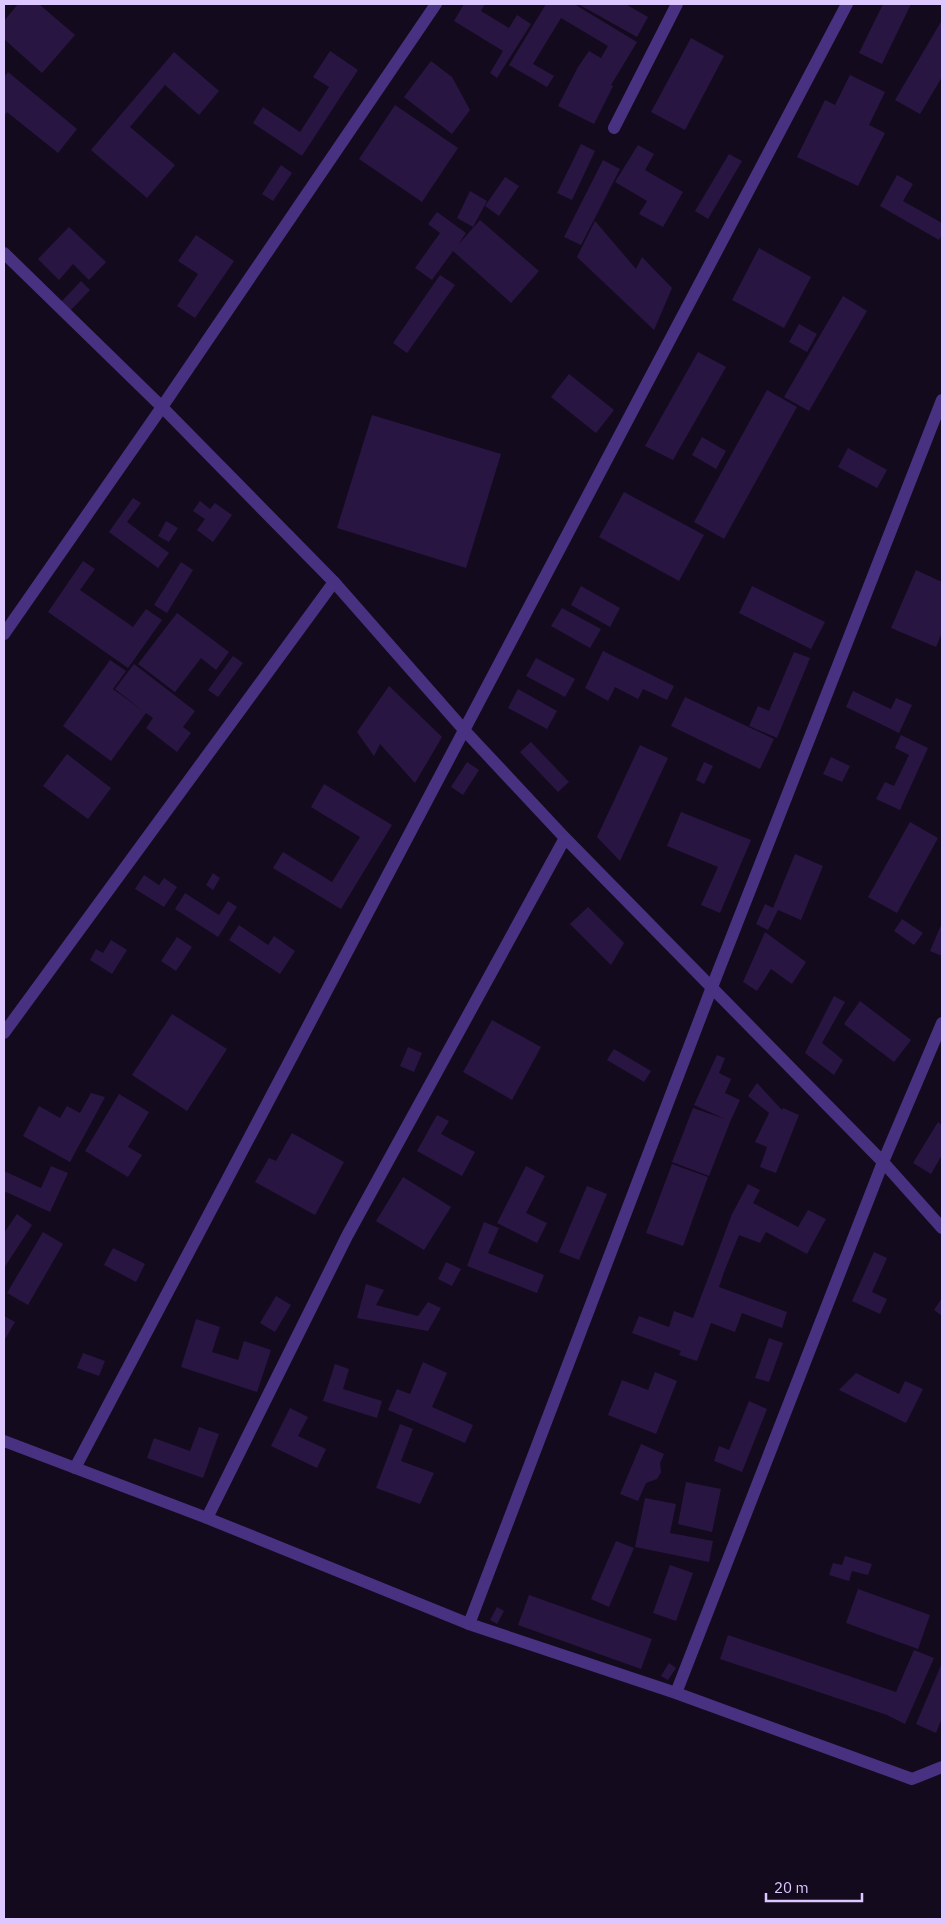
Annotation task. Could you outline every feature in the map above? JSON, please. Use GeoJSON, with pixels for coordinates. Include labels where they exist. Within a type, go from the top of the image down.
{"type":"FeatureCollection","features":[{"type":"Feature","properties":{"kind":"street"},"geometry":{"type":"LineString","coordinates":[[4,634],[162,408],[436,4]]}},
{"type":"Feature","properties":{"kind":"street"},"geometry":{"type":"LineString","coordinates":[[614,128],[677,4]]}},
{"type":"Feature","properties":{"kind":"street"},"geometry":{"type":"LineString","coordinates":[[75,1468],[847,4]]}},
{"type":"Feature","properties":{"kind":"street"},"geometry":{"type":"LineString","coordinates":[[4,253],[162,408],[334,582],[465,731],[565,838],[883,1162],[942,1228]]}},
{"type":"Feature","properties":{"kind":"street"},"geometry":{"type":"LineString","coordinates":[[469,1624],[712,987],[942,400]]}},
{"type":"Feature","properties":{"kind":"street"},"geometry":{"type":"LineString","coordinates":[[4,1033],[334,582]]}},
{"type":"Feature","properties":{"kind":"street"},"geometry":{"type":"LineString","coordinates":[[207,1518],[347,1236],[565,838]]}},
{"type":"Feature","properties":{"kind":"street"},"geometry":{"type":"LineString","coordinates":[[676,1693],[883,1162],[942,1023]]}},
{"type":"Feature","properties":{"kind":"street"},"geometry":{"type":"LineString","coordinates":[[4,1441],[207,1518],[469,1624],[676,1693],[912,1779],[942,1767]]}},
{"type":"Feature","properties":{"kind":"building"},"geometry":{"type":"Polygon","coordinates":[[[18,4],[39,4],[75,35],[42,73],[4,39],[4,21],[18,4]]]}},
{"type":"Feature","properties":{"kind":"building"},"geometry":{"type":"Polygon","coordinates":[[[464,4],[485,4],[481,11],[509,28],[517,15],[531,24],[497,78],[490,73],[503,51],[454,21],[464,4]]]}},
{"type":"Feature","properties":{"kind":"building"},"geometry":{"type":"Polygon","coordinates":[[[546,4],[574,4],[637,42],[611,85],[613,86],[594,124],[558,106],[578,67],[589,51],[601,58],[608,46],[561,18],[533,64],[554,76],[547,87],[509,65],[546,4]]]}},
{"type":"Feature","properties":{"kind":"building"},"geometry":{"type":"Polygon","coordinates":[[[578,4],[627,4],[648,17],[637,37],[578,4]]]}},
{"type":"Feature","properties":{"kind":"building"},"geometry":{"type":"Polygon","coordinates":[[[883,4],[911,4],[882,64],[859,53],[883,4]]]}},
{"type":"Feature","properties":{"kind":"building"},"geometry":{"type":"Polygon","coordinates":[[[942,20],[942,77],[920,114],[895,100],[942,20]]]}},
{"type":"Feature","properties":{"kind":"building"},"geometry":{"type":"Polygon","coordinates":[[[691,38],[724,56],[685,130],[651,112],[691,38]]]}},
{"type":"Feature","properties":{"kind":"building"},"geometry":{"type":"Polygon","coordinates":[[[330,51],[358,70],[302,156],[253,123],[263,107],[300,132],[329,87],[313,77],[330,51]]]}},
{"type":"Feature","properties":{"kind":"building"},"geometry":{"type":"Polygon","coordinates":[[[174,52],[219,91],[199,115],[165,85],[130,127],[175,165],[147,198],[91,150],[174,52]]]}},
{"type":"Feature","properties":{"kind":"building"},"geometry":{"type":"Polygon","coordinates":[[[431,61],[452,77],[470,110],[452,134],[404,97],[431,61]]]}},
{"type":"Feature","properties":{"kind":"building"},"geometry":{"type":"Polygon","coordinates":[[[8,72],[77,129],[58,153],[7,112],[4,116],[4,77],[8,72]]]}},
{"type":"Feature","properties":{"kind":"building"},"geometry":{"type":"Polygon","coordinates":[[[850,75],[885,92],[869,125],[885,133],[858,186],[797,157],[825,100],[835,105],[850,75]]]}},
{"type":"Feature","properties":{"kind":"building"},"geometry":{"type":"Polygon","coordinates":[[[395,105],[458,148],[422,202],[359,159],[395,105]]]}},
{"type":"Feature","properties":{"kind":"building"},"geometry":{"type":"Polygon","coordinates":[[[581,144],[595,151],[572,200],[557,193],[581,144]]]}},
{"type":"Feature","properties":{"kind":"building"},"geometry":{"type":"Polygon","coordinates":[[[638,145],[654,154],[645,170],[683,192],[663,227],[639,214],[647,201],[615,182],[638,145]]]}},
{"type":"Feature","properties":{"kind":"building"},"geometry":{"type":"Polygon","coordinates":[[[729,154],[742,161],[708,219],[695,211],[729,154]]]}},
{"type":"Feature","properties":{"kind":"building"},"geometry":{"type":"Polygon","coordinates":[[[603,160],[620,169],[581,245],[564,237],[603,160]]]}},
{"type":"Feature","properties":{"kind":"building"},"geometry":{"type":"Polygon","coordinates":[[[281,165],[292,173],[273,201],[262,194],[281,165]]]}},
{"type":"Feature","properties":{"kind":"building"},"geometry":{"type":"Polygon","coordinates":[[[897,175],[913,184],[903,201],[942,223],[942,235],[939,240],[880,206],[897,175]]]}},
{"type":"Feature","properties":{"kind":"building"},"geometry":{"type":"Polygon","coordinates":[[[505,177],[519,186],[499,216],[485,206],[505,177]]]}},
{"type":"Feature","properties":{"kind":"building"},"geometry":{"type":"Polygon","coordinates":[[[470,191],[487,201],[473,227],[457,218],[470,191]]]}},
{"type":"Feature","properties":{"kind":"building"},"geometry":{"type":"Polygon","coordinates":[[[437,212],[466,233],[458,245],[480,220],[539,271],[511,303],[453,251],[432,280],[415,268],[440,233],[428,224],[437,212]]]}},
{"type":"Feature","properties":{"kind":"building"},"geometry":{"type":"Polygon","coordinates":[[[595,221],[636,269],[642,257],[672,288],[654,330],[577,257],[595,221]]]}},
{"type":"Feature","properties":{"kind":"building"},"geometry":{"type":"Polygon","coordinates":[[[69,227],[106,262],[89,280],[73,264],[59,280],[38,259],[69,227]]]}},
{"type":"Feature","properties":{"kind":"building"},"geometry":{"type":"Polygon","coordinates":[[[196,235],[234,261],[195,318],[177,306],[198,274],[178,261],[196,235]]]}},
{"type":"Feature","properties":{"kind":"building"},"geometry":{"type":"Polygon","coordinates":[[[759,248],[811,277],[784,328],[732,300],[759,248]]]}},
{"type":"Feature","properties":{"kind":"building"},"geometry":{"type":"Polygon","coordinates":[[[440,275],[455,285],[407,353],[393,343],[440,275]]]}},
{"type":"Feature","properties":{"kind":"building"},"geometry":{"type":"Polygon","coordinates":[[[81,281],[90,290],[70,311],[61,302],[81,281]]]}},
{"type":"Feature","properties":{"kind":"building"},"geometry":{"type":"Polygon","coordinates":[[[843,296],[867,311],[809,411],[784,397],[843,296]]]}},
{"type":"Feature","properties":{"kind":"building"},"geometry":{"type":"Polygon","coordinates":[[[799,324],[817,334],[807,352],[789,342],[799,324]]]}},
{"type":"Feature","properties":{"kind":"building"},"geometry":{"type":"Polygon","coordinates":[[[698,352],[726,367],[673,460],[645,446],[698,352]]]}},
{"type":"Feature","properties":{"kind":"building"},"geometry":{"type":"Polygon","coordinates":[[[569,374],[614,410],[596,433],[551,397],[569,374]]]}},
{"type":"Feature","properties":{"kind":"building"},"geometry":{"type":"Polygon","coordinates":[[[767,390],[797,407],[724,539],[694,522],[767,390]]]}},
{"type":"Feature","properties":{"kind":"building"},"geometry":{"type":"Polygon","coordinates":[[[372,415],[501,454],[466,568],[337,528],[372,415]]]}},
{"type":"Feature","properties":{"kind":"building"},"geometry":{"type":"Polygon","coordinates":[[[702,437],[726,451],[716,469],[692,455],[702,437]]]}},
{"type":"Feature","properties":{"kind":"building"},"geometry":{"type":"Polygon","coordinates":[[[848,448],[887,470],[877,488],[838,467],[848,448]]]}},
{"type":"Feature","properties":{"kind":"building"},"geometry":{"type":"Polygon","coordinates":[[[624,492],[704,535],[679,581],[599,537],[624,492]]]}},
{"type":"Feature","properties":{"kind":"building"},"geometry":{"type":"Polygon","coordinates":[[[133,498],[141,503],[127,522],[169,553],[158,568],[109,532],[133,498]]]}},
{"type":"Feature","properties":{"kind":"building"},"geometry":{"type":"Polygon","coordinates":[[[200,501],[210,509],[215,503],[232,515],[213,542],[197,530],[205,519],[193,511],[200,501]]]}},
{"type":"Feature","properties":{"kind":"building"},"geometry":{"type":"Polygon","coordinates":[[[166,521],[178,528],[169,542],[158,536],[166,521]]]}},
{"type":"Feature","properties":{"kind":"building"},"geometry":{"type":"Polygon","coordinates":[[[83,561],[95,569],[80,590],[133,627],[146,609],[162,620],[128,668],[48,612],[83,561]]]}},
{"type":"Feature","properties":{"kind":"building"},"geometry":{"type":"Polygon","coordinates":[[[181,562],[193,570],[167,613],[154,605],[181,562]]]}},
{"type":"Feature","properties":{"kind":"building"},"geometry":{"type":"Polygon","coordinates":[[[916,570],[942,582],[942,633],[936,647],[891,628],[916,570]]]}},
{"type":"Feature","properties":{"kind":"building"},"geometry":{"type":"Polygon","coordinates":[[[581,586],[620,608],[610,627],[571,605],[581,586]]]}},
{"type":"Feature","properties":{"kind":"building"},"geometry":{"type":"Polygon","coordinates":[[[752,586],[825,622],[811,649],[739,613],[752,586]]]}},
{"type":"Feature","properties":{"kind":"building"},"geometry":{"type":"Polygon","coordinates":[[[562,608],[601,629],[590,648],[551,626],[562,608]]]}},
{"type":"Feature","properties":{"kind":"building"},"geometry":{"type":"Polygon","coordinates":[[[177,613],[229,652],[216,670],[201,658],[175,692],[138,664],[177,613]]]}},
{"type":"Feature","properties":{"kind":"building"},"geometry":{"type":"Polygon","coordinates":[[[603,651],[674,686],[667,700],[643,689],[638,699],[615,687],[608,701],[585,688],[603,651]]]}},
{"type":"Feature","properties":{"kind":"building"},"geometry":{"type":"Polygon","coordinates":[[[794,652],[810,658],[777,738],[749,726],[758,706],[769,711],[794,652]]]}},
{"type":"Feature","properties":{"kind":"building"},"geometry":{"type":"Polygon","coordinates":[[[233,656],[243,663],[218,697],[208,690],[233,656]]]}},
{"type":"Feature","properties":{"kind":"building"},"geometry":{"type":"Polygon","coordinates":[[[536,658],[575,679],[565,697],[526,676],[536,658]]]}},
{"type":"Feature","properties":{"kind":"building"},"geometry":{"type":"Polygon","coordinates":[[[110,660],[126,671],[113,689],[143,711],[115,689],[134,664],[195,711],[183,727],[191,733],[177,752],[146,728],[153,718],[146,713],[111,761],[63,726],[110,660]]]}},
{"type":"Feature","properties":{"kind":"building"},"geometry":{"type":"Polygon","coordinates":[[[389,686],[442,737],[415,783],[380,744],[374,756],[357,732],[389,686]]]}},
{"type":"Feature","properties":{"kind":"building"},"geometry":{"type":"Polygon","coordinates":[[[518,689],[557,711],[547,729],[508,708],[518,689]]]}},
{"type":"Feature","properties":{"kind":"building"},"geometry":{"type":"Polygon","coordinates":[[[853,691],[891,709],[896,698],[912,705],[899,733],[846,707],[853,691]]]}},
{"type":"Feature","properties":{"kind":"building"},"geometry":{"type":"Polygon","coordinates":[[[685,697],[774,739],[760,769],[671,726],[685,697]]]}},
{"type":"Feature","properties":{"kind":"building"},"geometry":{"type":"Polygon","coordinates":[[[901,735],[928,748],[900,810],[876,799],[885,782],[894,786],[909,755],[895,748],[901,735]]]}},
{"type":"Feature","properties":{"kind":"building"},"geometry":{"type":"Polygon","coordinates":[[[531,742],[569,782],[558,792],[520,752],[531,742]]]}},
{"type":"Feature","properties":{"kind":"building"},"geometry":{"type":"Polygon","coordinates":[[[640,745],[668,758],[620,861],[597,837],[640,745]]]}},
{"type":"Feature","properties":{"kind":"building"},"geometry":{"type":"Polygon","coordinates":[[[67,754],[111,788],[88,819],[43,786],[67,754]]]}},
{"type":"Feature","properties":{"kind":"building"},"geometry":{"type":"Polygon","coordinates":[[[831,757],[850,766],[842,782],[823,774],[831,757]]]}},
{"type":"Feature","properties":{"kind":"building"},"geometry":{"type":"Polygon","coordinates":[[[467,762],[479,770],[463,795],[451,787],[467,762]]]}},
{"type":"Feature","properties":{"kind":"building"},"geometry":{"type":"Polygon","coordinates":[[[704,762],[713,766],[704,784],[696,780],[704,762]]]}},
{"type":"Feature","properties":{"kind":"building"},"geometry":{"type":"Polygon","coordinates":[[[324,784],[392,825],[341,909],[273,868],[283,852],[332,882],[360,837],[311,807],[324,784]]]}},
{"type":"Feature","properties":{"kind":"building"},"geometry":{"type":"Polygon","coordinates":[[[681,812],[751,840],[720,913],[701,905],[718,867],[667,846],[681,812]]]}},
{"type":"Feature","properties":{"kind":"building"},"geometry":{"type":"Polygon","coordinates":[[[910,822],[938,838],[897,913],[868,897],[910,822]]]}},
{"type":"Feature","properties":{"kind":"building"},"geometry":{"type":"Polygon","coordinates":[[[795,854],[823,866],[801,920],[778,910],[768,930],[756,924],[765,904],[773,908],[795,854]]]}},
{"type":"Feature","properties":{"kind":"building"},"geometry":{"type":"Polygon","coordinates":[[[213,873],[220,878],[213,890],[206,885],[213,873]]]}},
{"type":"Feature","properties":{"kind":"building"},"geometry":{"type":"Polygon","coordinates":[[[144,875],[159,885],[164,878],[177,887],[164,907],[135,889],[144,875]]]}},
{"type":"Feature","properties":{"kind":"building"},"geometry":{"type":"Polygon","coordinates":[[[185,893],[219,915],[228,901],[237,907],[218,937],[175,909],[185,893]]]}},
{"type":"Feature","properties":{"kind":"building"},"geometry":{"type":"Polygon","coordinates":[[[588,907],[624,943],[611,965],[570,924],[588,907]]]}},
{"type":"Feature","properties":{"kind":"building"},"geometry":{"type":"Polygon","coordinates":[[[902,919],[923,933],[914,945],[894,931],[902,919]]]}},
{"type":"Feature","properties":{"kind":"building"},"geometry":{"type":"Polygon","coordinates":[[[942,923],[942,956],[930,951],[942,923]]]}},
{"type":"Feature","properties":{"kind":"building"},"geometry":{"type":"Polygon","coordinates":[[[239,925],[268,945],[274,936],[295,951],[280,974],[229,940],[239,925]]]}},
{"type":"Feature","properties":{"kind":"building"},"geometry":{"type":"Polygon","coordinates":[[[765,932],[806,962],[792,984],[771,969],[757,991],[743,982],[765,932]]]}},
{"type":"Feature","properties":{"kind":"building"},"geometry":{"type":"Polygon","coordinates":[[[177,937],[192,947],[176,971],[161,961],[177,937]]]}},
{"type":"Feature","properties":{"kind":"building"},"geometry":{"type":"Polygon","coordinates":[[[111,940],[127,950],[112,974],[90,960],[96,949],[103,953],[111,940]]]}},
{"type":"Feature","properties":{"kind":"building"},"geometry":{"type":"Polygon","coordinates":[[[834,996],[845,1002],[822,1043],[843,1060],[834,1075],[805,1053],[834,996]]]}},
{"type":"Feature","properties":{"kind":"building"},"geometry":{"type":"Polygon","coordinates":[[[860,1001],[911,1040],[894,1062],[844,1024],[860,1001]]]}},
{"type":"Feature","properties":{"kind":"building"},"geometry":{"type":"Polygon","coordinates":[[[172,1014],[227,1049],[187,1111],[132,1075],[172,1014]]]}},
{"type":"Feature","properties":{"kind":"building"},"geometry":{"type":"Polygon","coordinates":[[[492,1020],[541,1047],[512,1100],[463,1072],[492,1020]]]}},
{"type":"Feature","properties":{"kind":"building"},"geometry":{"type":"Polygon","coordinates":[[[408,1047],[422,1053],[414,1072],[400,1066],[408,1047]]]}},
{"type":"Feature","properties":{"kind":"building"},"geometry":{"type":"Polygon","coordinates":[[[614,1049],[651,1071],[644,1082],[607,1060],[614,1049]]]}},
{"type":"Feature","properties":{"kind":"building"},"geometry":{"type":"Polygon","coordinates":[[[717,1055],[725,1058],[719,1073],[731,1079],[725,1093],[740,1100],[709,1176],[672,1162],[693,1108],[725,1119],[694,1105],[717,1055]]]}},
{"type":"Feature","properties":{"kind":"building"},"geometry":{"type":"Polygon","coordinates":[[[757,1083],[782,1110],[783,1108],[799,1115],[776,1173],[760,1167],[767,1147],[755,1142],[769,1113],[748,1096],[757,1083]]]}},
{"type":"Feature","properties":{"kind":"building"},"geometry":{"type":"Polygon","coordinates":[[[91,1093],[105,1097],[70,1162],[23,1136],[39,1106],[60,1118],[67,1106],[80,1113],[91,1093]]]}},
{"type":"Feature","properties":{"kind":"building"},"geometry":{"type":"Polygon","coordinates":[[[119,1094],[149,1112],[128,1147],[142,1155],[128,1177],[85,1151],[119,1094]]]}},
{"type":"Feature","properties":{"kind":"building"},"geometry":{"type":"Polygon","coordinates":[[[437,1115],[449,1121],[441,1134],[475,1152],[462,1176],[417,1151],[437,1115]]]}},
{"type":"Feature","properties":{"kind":"building"},"geometry":{"type":"Polygon","coordinates":[[[938,1122],[942,1125],[942,1155],[931,1174],[913,1163],[938,1122]]]}},
{"type":"Feature","properties":{"kind":"building"},"geometry":{"type":"Polygon","coordinates":[[[292,1133],[344,1162],[315,1215],[255,1182],[269,1158],[276,1161],[292,1133]]]}},
{"type":"Feature","properties":{"kind":"building"},"geometry":{"type":"Polygon","coordinates":[[[672,1164],[708,1177],[683,1246],[646,1233],[672,1164]]]}},
{"type":"Feature","properties":{"kind":"building"},"geometry":{"type":"Polygon","coordinates":[[[51,1166],[68,1173],[50,1212],[4,1191],[4,1171],[41,1188],[51,1166]]]}},
{"type":"Feature","properties":{"kind":"building"},"geometry":{"type":"Polygon","coordinates":[[[526,1166],[545,1176],[526,1213],[547,1223],[537,1243],[497,1223],[526,1166]]]}},
{"type":"Feature","properties":{"kind":"building"},"geometry":{"type":"Polygon","coordinates":[[[403,1177],[451,1207],[424,1250],[376,1221],[403,1177]]]}},
{"type":"Feature","properties":{"kind":"building"},"geometry":{"type":"Polygon","coordinates":[[[748,1184],[760,1190],[753,1203],[798,1227],[808,1210],[826,1219],[807,1254],[766,1232],[760,1243],[739,1235],[724,1272],[719,1287],[787,1312],[782,1328],[742,1313],[735,1332],[711,1323],[697,1361],[679,1355],[681,1351],[632,1333],[639,1316],[669,1327],[674,1311],[693,1318],[732,1214],[748,1184]]]}},
{"type":"Feature","properties":{"kind":"building"},"geometry":{"type":"Polygon","coordinates":[[[587,1186],[607,1194],[579,1260],[559,1252],[587,1186]]]}},
{"type":"Feature","properties":{"kind":"building"},"geometry":{"type":"Polygon","coordinates":[[[17,1214],[32,1225],[4,1268],[4,1233],[17,1214]]]}},
{"type":"Feature","properties":{"kind":"building"},"geometry":{"type":"Polygon","coordinates":[[[484,1222],[499,1228],[488,1253],[544,1275],[537,1293],[467,1266],[484,1222]]]}},
{"type":"Feature","properties":{"kind":"building"},"geometry":{"type":"Polygon","coordinates":[[[43,1232],[63,1244],[28,1305],[7,1293],[43,1232]]]}},
{"type":"Feature","properties":{"kind":"building"},"geometry":{"type":"Polygon","coordinates":[[[113,1248],[145,1264],[136,1282],[104,1265],[113,1248]]]}},
{"type":"Feature","properties":{"kind":"building"},"geometry":{"type":"Polygon","coordinates":[[[874,1252],[887,1258],[872,1292],[887,1299],[880,1314],[852,1301],[874,1252]]]}},
{"type":"Feature","properties":{"kind":"building"},"geometry":{"type":"Polygon","coordinates":[[[446,1262],[461,1269],[452,1286],[438,1279],[446,1262]]]}},
{"type":"Feature","properties":{"kind":"building"},"geometry":{"type":"Polygon","coordinates":[[[366,1284],[384,1290],[376,1305],[418,1316],[428,1302],[441,1308],[428,1331],[357,1318],[366,1284]]]}},
{"type":"Feature","properties":{"kind":"building"},"geometry":{"type":"Polygon","coordinates":[[[276,1296],[291,1305],[275,1332],[260,1323],[276,1296]]]}},
{"type":"Feature","properties":{"kind":"building"},"geometry":{"type":"Polygon","coordinates":[[[942,1298],[942,1316],[934,1310],[942,1298]]]}},
{"type":"Feature","properties":{"kind":"building"},"geometry":{"type":"Polygon","coordinates":[[[4,1316],[15,1322],[4,1341],[4,1316]]]}},
{"type":"Feature","properties":{"kind":"building"},"geometry":{"type":"Polygon","coordinates":[[[196,1319],[220,1327],[212,1352],[238,1360],[244,1341],[271,1350],[257,1392],[181,1367],[196,1319]]]}},
{"type":"Feature","properties":{"kind":"building"},"geometry":{"type":"Polygon","coordinates":[[[769,1338],[783,1343],[769,1382],[755,1378],[769,1338]]]}},
{"type":"Feature","properties":{"kind":"building"},"geometry":{"type":"Polygon","coordinates":[[[83,1353],[105,1361],[99,1376],[77,1368],[83,1353]]]}},
{"type":"Feature","properties":{"kind":"building"},"geometry":{"type":"Polygon","coordinates":[[[423,1362],[447,1373],[432,1407],[473,1425],[465,1443],[388,1410],[397,1389],[410,1394],[423,1362]]]}},
{"type":"Feature","properties":{"kind":"building"},"geometry":{"type":"Polygon","coordinates":[[[335,1364],[349,1369],[343,1389],[382,1401],[377,1418],[323,1401],[335,1364]]]}},
{"type":"Feature","properties":{"kind":"building"},"geometry":{"type":"Polygon","coordinates":[[[655,1372],[677,1381],[656,1434],[608,1415],[622,1380],[648,1390],[655,1372]]]}},
{"type":"Feature","properties":{"kind":"building"},"geometry":{"type":"Polygon","coordinates":[[[856,1373],[899,1394],[905,1381],[923,1389],[906,1423],[839,1390],[856,1373]]]}},
{"type":"Feature","properties":{"kind":"building"},"geometry":{"type":"Polygon","coordinates":[[[749,1401],[767,1409],[742,1472],[714,1461],[719,1446],[729,1450],[749,1401]]]}},
{"type":"Feature","properties":{"kind":"building"},"geometry":{"type":"Polygon","coordinates":[[[290,1408],[308,1417],[298,1436],[326,1449],[317,1468],[271,1446],[290,1408]]]}},
{"type":"Feature","properties":{"kind":"building"},"geometry":{"type":"Polygon","coordinates":[[[400,1424],[413,1429],[401,1461],[434,1473],[420,1504],[376,1488],[400,1424]]]}},
{"type":"Feature","properties":{"kind":"building"},"geometry":{"type":"Polygon","coordinates":[[[199,1427],[219,1434],[203,1478],[147,1458],[154,1438],[190,1451],[199,1427]]]}},
{"type":"Feature","properties":{"kind":"building"},"geometry":{"type":"Polygon","coordinates":[[[641,1444],[664,1454],[660,1463],[661,1472],[657,1479],[646,1483],[638,1501],[620,1494],[641,1444]]]}},
{"type":"Feature","properties":{"kind":"building"},"geometry":{"type":"Polygon","coordinates":[[[686,1482],[721,1489],[712,1532],[678,1524],[686,1482]]]}},
{"type":"Feature","properties":{"kind":"building"},"geometry":{"type":"Polygon","coordinates":[[[645,1498],[676,1504],[670,1533],[713,1541],[709,1562],[635,1547],[645,1498]]]}},
{"type":"Feature","properties":{"kind":"building"},"geometry":{"type":"Polygon","coordinates":[[[616,1541],[634,1548],[609,1607],[591,1599],[616,1541]]]}},
{"type":"Feature","properties":{"kind":"building"},"geometry":{"type":"Polygon","coordinates":[[[845,1556],[872,1564],[868,1575],[852,1571],[849,1581],[829,1575],[833,1563],[842,1565],[845,1556]]]}},
{"type":"Feature","properties":{"kind":"building"},"geometry":{"type":"Polygon","coordinates":[[[670,1565],[693,1573],[676,1621],[653,1613],[670,1565]]]}},
{"type":"Feature","properties":{"kind":"building"},"geometry":{"type":"Polygon","coordinates":[[[858,1589],[930,1615],[918,1649],[846,1623],[858,1589]]]}},
{"type":"Feature","properties":{"kind":"building"},"geometry":{"type":"Polygon","coordinates":[[[529,1595],[652,1639],[641,1669],[518,1625],[529,1595]]]}},
{"type":"Feature","properties":{"kind":"building"},"geometry":{"type":"Polygon","coordinates":[[[497,1607],[504,1611],[497,1624],[490,1620],[497,1607]]]}},
{"type":"Feature","properties":{"kind":"building"},"geometry":{"type":"Polygon","coordinates":[[[728,1635],[896,1692],[914,1650],[934,1658],[905,1724],[887,1715],[720,1659],[728,1635]]]}},
{"type":"Feature","properties":{"kind":"building"},"geometry":{"type":"Polygon","coordinates":[[[669,1663],[676,1668],[668,1680],[661,1676],[669,1663]]]}},
{"type":"Feature","properties":{"kind":"building"},"geometry":{"type":"Polygon","coordinates":[[[942,1663],[942,1718],[936,1733],[916,1724],[942,1663]]]}}]}
